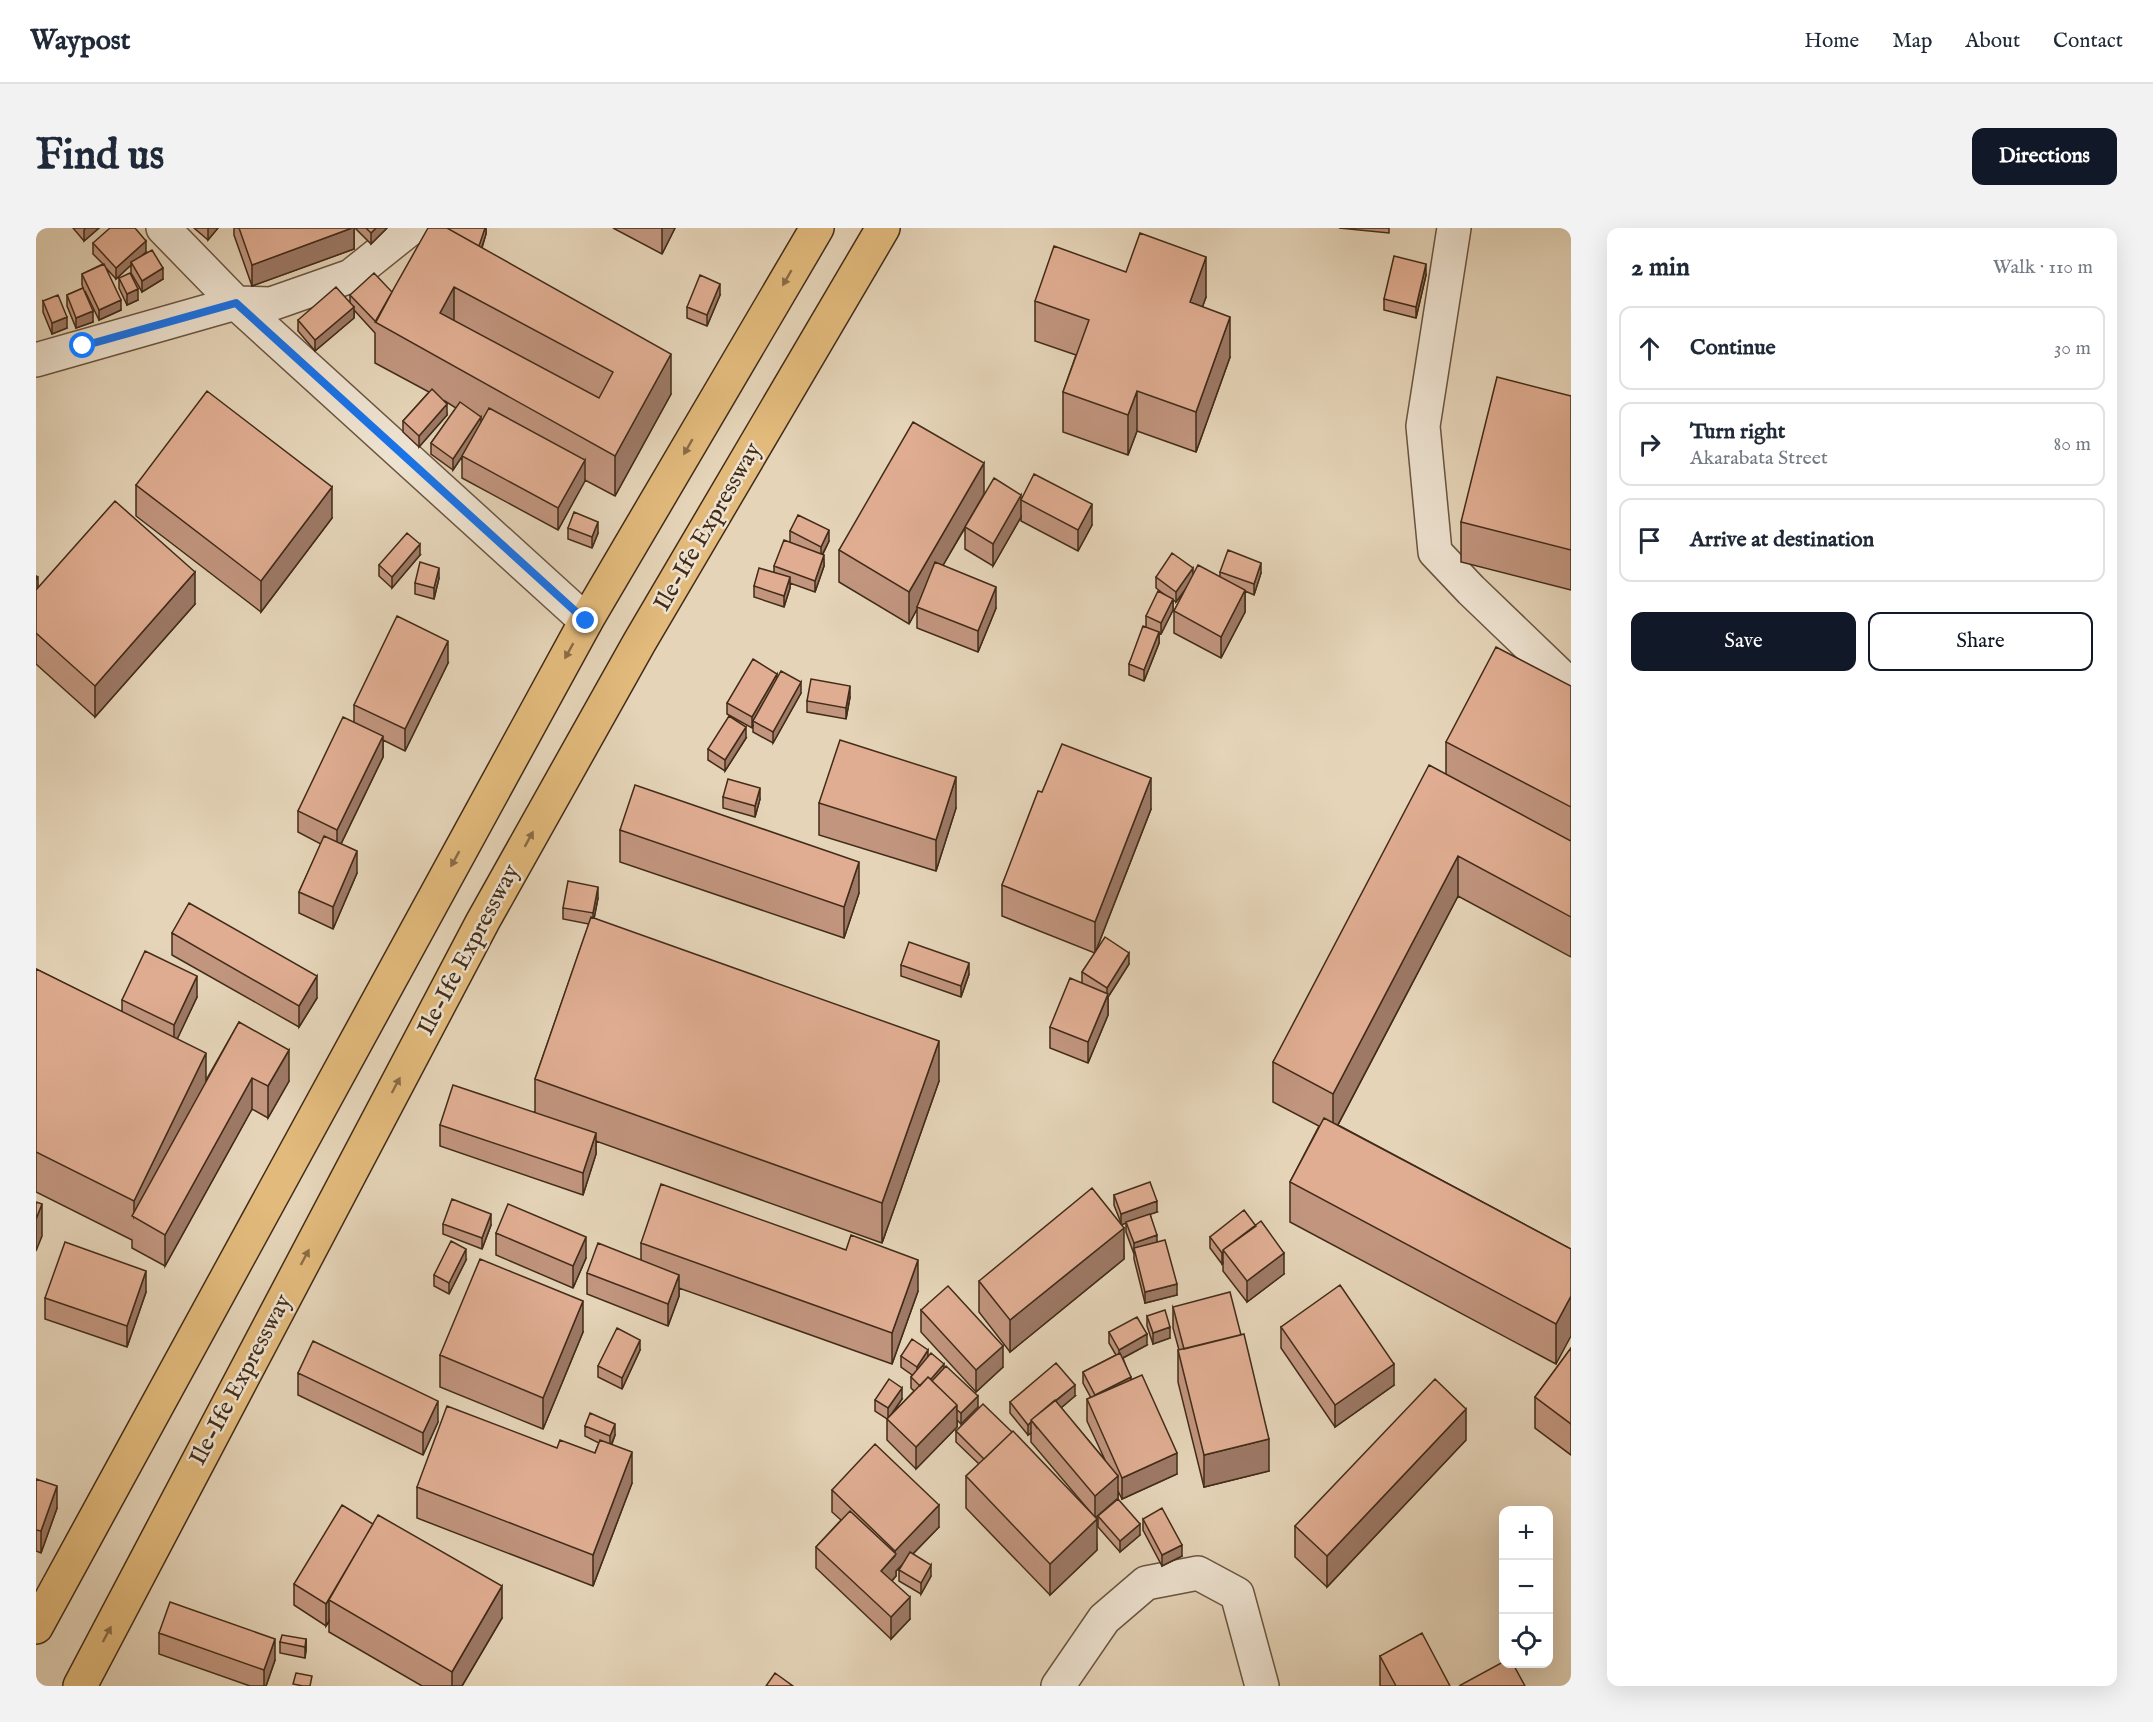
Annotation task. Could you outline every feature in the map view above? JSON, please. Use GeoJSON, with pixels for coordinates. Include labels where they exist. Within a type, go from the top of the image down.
{"type":"FeatureCollection","features":[{"type":"Feature","properties":{"kind":"main road"},"geometry":{"type":"LineString","coordinates":[[36,1627],[586,621],[817,228]]}},
{"type":"Feature","properties":{"kind":"main road","name":"Ile-Ife Expressway"},"geometry":{"type":"LineString","coordinates":[[80,1686],[483,921],[639,643],[883,228]]}},
{"type":"Feature","properties":{"kind":"street"},"geometry":{"type":"LineString","coordinates":[[163,228],[236,303],[586,621]]}},
{"type":"Feature","properties":{"kind":"street"},"geometry":{"type":"LineString","coordinates":[[36,360],[236,303],[271,304],[351,276],[411,228]]}},
{"type":"Feature","properties":{"kind":"street"},"geometry":{"type":"LineString","coordinates":[[1454,228],[1423,426],[1435,552],[1479,598],[1571,686]]}},
{"type":"Feature","properties":{"kind":"street"},"geometry":{"type":"LineString","coordinates":[[1058,1686],[1104,1619],[1146,1583],[1198,1573],[1237,1594],[1262,1686]]}},
{"type":"Feature","properties":{"kind":"building"},"geometry":{"type":"Polygon","coordinates":[[[110,228],[135,228],[146,241],[116,268],[93,243],[110,228]]]}},
{"type":"Feature","properties":{"kind":"building"},"geometry":{"type":"Polygon","coordinates":[[[239,228],[352,228],[252,265],[239,228]]]}},
{"type":"Feature","properties":{"kind":"building"},"geometry":{"type":"Polygon","coordinates":[[[366,228],[376,228],[371,233],[366,228]]]}},
{"type":"Feature","properties":{"kind":"building"},"geometry":{"type":"Polygon","coordinates":[[[428,228],[447,228],[671,354],[615,456],[375,322],[428,228]],[[454,287],[440,313],[599,398],[613,372],[454,287]]]}},
{"type":"Feature","properties":{"kind":"building"},"geometry":{"type":"Polygon","coordinates":[[[447,228],[485,228],[479,246],[447,228]]]}},
{"type":"Feature","properties":{"kind":"building"},"geometry":{"type":"Polygon","coordinates":[[[1140,233],[1206,257],[1190,302],[1230,317],[1196,412],[1137,391],[1128,415],[1063,392],[1089,320],[1035,301],[1054,246],[1126,272],[1140,233]]]}},
{"type":"Feature","properties":{"kind":"building"},"geometry":{"type":"Polygon","coordinates":[[[152,250],[163,268],[142,281],[131,262],[152,250]]]}},
{"type":"Feature","properties":{"kind":"building"},"geometry":{"type":"Polygon","coordinates":[[[1394,256],[1426,264],[1416,307],[1384,299],[1394,256]]]}},
{"type":"Feature","properties":{"kind":"building"},"geometry":{"type":"Polygon","coordinates":[[[104,264],[121,300],[99,310],[82,274],[104,264]]]}},
{"type":"Feature","properties":{"kind":"building"},"geometry":{"type":"Polygon","coordinates":[[[130,273],[138,289],[127,294],[119,278],[130,273]]]}},
{"type":"Feature","properties":{"kind":"building"},"geometry":{"type":"Polygon","coordinates":[[[374,273],[392,292],[376,322],[350,295],[374,273]]]}},
{"type":"Feature","properties":{"kind":"building"},"geometry":{"type":"Polygon","coordinates":[[[700,275],[720,284],[707,315],[687,307],[700,275]]]}},
{"type":"Feature","properties":{"kind":"building"},"geometry":{"type":"Polygon","coordinates":[[[336,287],[354,307],[315,340],[298,320],[336,287]]]}},
{"type":"Feature","properties":{"kind":"building"},"geometry":{"type":"Polygon","coordinates":[[[83,288],[93,311],[76,318],[67,295],[83,288]]]}},
{"type":"Feature","properties":{"kind":"building"},"geometry":{"type":"Polygon","coordinates":[[[58,295],[67,317],[52,323],[43,301],[58,295]]]}},
{"type":"Feature","properties":{"kind":"building"},"geometry":{"type":"Polygon","coordinates":[[[1497,377],[1571,396],[1571,550],[1461,522],[1497,377]]]}},
{"type":"Feature","properties":{"kind":"building"},"geometry":{"type":"Polygon","coordinates":[[[432,389],[447,404],[419,436],[403,421],[432,389]]]}},
{"type":"Feature","properties":{"kind":"building"},"geometry":{"type":"Polygon","coordinates":[[[207,391],[332,487],[261,581],[136,485],[207,391]]]}},
{"type":"Feature","properties":{"kind":"building"},"geometry":{"type":"Polygon","coordinates":[[[460,402],[481,417],[453,459],[431,443],[460,402]]]}},
{"type":"Feature","properties":{"kind":"building"},"geometry":{"type":"Polygon","coordinates":[[[489,408],[585,460],[558,508],[462,456],[489,408]]]}},
{"type":"Feature","properties":{"kind":"building"},"geometry":{"type":"Polygon","coordinates":[[[913,422],[984,463],[909,592],[839,550],[913,422]]]}},
{"type":"Feature","properties":{"kind":"building"},"geometry":{"type":"Polygon","coordinates":[[[1034,474],[1092,504],[1078,530],[1021,500],[1034,474]]]}},
{"type":"Feature","properties":{"kind":"building"},"geometry":{"type":"Polygon","coordinates":[[[994,478],[1021,495],[993,544],[965,527],[994,478]]]}},
{"type":"Feature","properties":{"kind":"building"},"geometry":{"type":"Polygon","coordinates":[[[115,501],[195,572],[95,686],[36,633],[36,590],[115,501]]]}},
{"type":"Feature","properties":{"kind":"building"},"geometry":{"type":"Polygon","coordinates":[[[574,512],[598,522],[592,537],[568,528],[574,512]]]}},
{"type":"Feature","properties":{"kind":"building"},"geometry":{"type":"Polygon","coordinates":[[[798,515],[829,530],[821,547],[790,531],[798,515]]]}},
{"type":"Feature","properties":{"kind":"building"},"geometry":{"type":"Polygon","coordinates":[[[407,533],[420,544],[392,577],[379,565],[407,533]]]}},
{"type":"Feature","properties":{"kind":"building"},"geometry":{"type":"Polygon","coordinates":[[[784,540],[824,555],[815,581],[774,566],[784,540]]]}},
{"type":"Feature","properties":{"kind":"building"},"geometry":{"type":"Polygon","coordinates":[[[1228,550],[1261,563],[1254,584],[1220,572],[1228,550]]]}},
{"type":"Feature","properties":{"kind":"building"},"geometry":{"type":"Polygon","coordinates":[[[1172,553],[1193,568],[1176,592],[1156,577],[1172,553]]]}},
{"type":"Feature","properties":{"kind":"building"},"geometry":{"type":"Polygon","coordinates":[[[420,562],[439,568],[434,588],[415,583],[420,562]]]}},
{"type":"Feature","properties":{"kind":"building"},"geometry":{"type":"Polygon","coordinates":[[[935,562],[996,587],[978,631],[917,607],[935,562]]]}},
{"type":"Feature","properties":{"kind":"building"},"geometry":{"type":"Polygon","coordinates":[[[1198,565],[1245,590],[1221,637],[1174,611],[1198,565]]]}},
{"type":"Feature","properties":{"kind":"building"},"geometry":{"type":"Polygon","coordinates":[[[759,568],[790,577],[784,596],[754,586],[759,568]]]}},
{"type":"Feature","properties":{"kind":"building"},"geometry":{"type":"Polygon","coordinates":[[[1158,591],[1173,599],[1161,623],[1146,616],[1158,591]]]}},
{"type":"Feature","properties":{"kind":"building"},"geometry":{"type":"Polygon","coordinates":[[[397,616],[448,641],[405,729],[354,705],[397,616]]]}},
{"type":"Feature","properties":{"kind":"building"},"geometry":{"type":"Polygon","coordinates":[[[1143,626],[1159,632],[1144,670],[1129,664],[1143,626]]]}},
{"type":"Feature","properties":{"kind":"building"},"geometry":{"type":"Polygon","coordinates":[[[1496,647],[1571,686],[1571,807],[1446,742],[1496,647]]]}},
{"type":"Feature","properties":{"kind":"building"},"geometry":{"type":"Polygon","coordinates":[[[753,659],[777,674],[752,717],[727,703],[753,659]]]}},
{"type":"Feature","properties":{"kind":"building"},"geometry":{"type":"Polygon","coordinates":[[[781,671],[801,682],[773,732],[753,721],[781,671]]]}},
{"type":"Feature","properties":{"kind":"building"},"geometry":{"type":"Polygon","coordinates":[[[811,679],[850,686],[846,708],[807,701],[811,679]]]}},
{"type":"Feature","properties":{"kind":"building"},"geometry":{"type":"Polygon","coordinates":[[[729,716],[746,727],[725,760],[708,749],[729,716]]]}},
{"type":"Feature","properties":{"kind":"building"},"geometry":{"type":"Polygon","coordinates":[[[343,717],[383,736],[337,830],[298,811],[343,717]]]}},
{"type":"Feature","properties":{"kind":"building"},"geometry":{"type":"Polygon","coordinates":[[[840,740],[956,777],[936,840],[819,803],[840,740]]]}},
{"type":"Feature","properties":{"kind":"building"},"geometry":{"type":"Polygon","coordinates":[[[1062,744],[1151,778],[1095,922],[1002,885],[1038,791],[1042,792],[1062,744]]]}},
{"type":"Feature","properties":{"kind":"building"},"geometry":{"type":"Polygon","coordinates":[[[1429,765],[1571,841],[1571,917],[1458,856],[1333,1094],[1273,1062],[1429,765]]]}},
{"type":"Feature","properties":{"kind":"building"},"geometry":{"type":"Polygon","coordinates":[[[728,779],[760,788],[755,806],[723,797],[728,779]]]}},
{"type":"Feature","properties":{"kind":"building"},"geometry":{"type":"Polygon","coordinates":[[[635,785],[859,862],[844,907],[620,830],[635,785]]]}},
{"type":"Feature","properties":{"kind":"building"},"geometry":{"type":"Polygon","coordinates":[[[324,836],[357,851],[333,907],[299,892],[324,836]]]}},
{"type":"Feature","properties":{"kind":"building"},"geometry":{"type":"Polygon","coordinates":[[[568,881],[598,887],[593,913],[563,908],[568,881]]]}},
{"type":"Feature","properties":{"kind":"building"},"geometry":{"type":"Polygon","coordinates":[[[189,903],[317,976],[299,1006],[172,933],[189,903]]]}},
{"type":"Feature","properties":{"kind":"building"},"geometry":{"type":"Polygon","coordinates":[[[591,917],[939,1041],[882,1203],[535,1079],[591,917]]]}},
{"type":"Feature","properties":{"kind":"building"},"geometry":{"type":"Polygon","coordinates":[[[1105,937],[1129,953],[1107,988],[1082,972],[1105,937]]]}},
{"type":"Feature","properties":{"kind":"building"},"geometry":{"type":"Polygon","coordinates":[[[909,942],[969,963],[961,986],[901,965],[909,942]]]}},
{"type":"Feature","properties":{"kind":"building"},"geometry":{"type":"Polygon","coordinates":[[[145,951],[197,976],[174,1025],[122,1000],[145,951]]]}},
{"type":"Feature","properties":{"kind":"building"},"geometry":{"type":"Polygon","coordinates":[[[36,969],[206,1053],[134,1201],[36,1152],[36,969]]]}},
{"type":"Feature","properties":{"kind":"building"},"geometry":{"type":"Polygon","coordinates":[[[1070,978],[1108,994],[1088,1042],[1050,1027],[1070,978]]]}},
{"type":"Feature","properties":{"kind":"building"},"geometry":{"type":"Polygon","coordinates":[[[239,1022],[289,1050],[268,1086],[252,1078],[165,1235],[132,1216],[239,1022]]]}},
{"type":"Feature","properties":{"kind":"building"},"geometry":{"type":"Polygon","coordinates":[[[453,1085],[596,1133],[583,1173],[440,1125],[453,1085]]]}},
{"type":"Feature","properties":{"kind":"building"},"geometry":{"type":"Polygon","coordinates":[[[1324,1118],[1571,1249],[1571,1296],[1556,1324],[1290,1182],[1324,1118]]]}},
{"type":"Feature","properties":{"kind":"building"},"geometry":{"type":"Polygon","coordinates":[[[1150,1182],[1157,1201],[1121,1214],[1114,1195],[1150,1182]]]}},
{"type":"Feature","properties":{"kind":"building"},"geometry":{"type":"Polygon","coordinates":[[[661,1184],[846,1250],[851,1235],[918,1260],[892,1333],[641,1243],[661,1184]]]}},
{"type":"Feature","properties":{"kind":"building"},"geometry":{"type":"Polygon","coordinates":[[[1092,1188],[1124,1228],[1010,1320],[979,1281],[1092,1188]]]}},
{"type":"Feature","properties":{"kind":"building"},"geometry":{"type":"Polygon","coordinates":[[[452,1199],[491,1214],[482,1238],[443,1224],[452,1199]]]}},
{"type":"Feature","properties":{"kind":"building"},"geometry":{"type":"Polygon","coordinates":[[[36,1202],[42,1204],[36,1219],[36,1202]]]}},
{"type":"Feature","properties":{"kind":"building"},"geometry":{"type":"Polygon","coordinates":[[[508,1204],[586,1237],[573,1266],[496,1233],[508,1204]]]}},
{"type":"Feature","properties":{"kind":"building"},"geometry":{"type":"Polygon","coordinates":[[[1244,1210],[1256,1226],[1222,1253],[1210,1237],[1244,1210]]]}},
{"type":"Feature","properties":{"kind":"building"},"geometry":{"type":"Polygon","coordinates":[[[1150,1214],[1157,1235],[1134,1243],[1126,1222],[1150,1214]]]}},
{"type":"Feature","properties":{"kind":"building"},"geometry":{"type":"Polygon","coordinates":[[[1261,1221],[1284,1253],[1247,1281],[1223,1250],[1261,1221]]]}},
{"type":"Feature","properties":{"kind":"building"},"geometry":{"type":"Polygon","coordinates":[[[1165,1240],[1177,1284],[1145,1292],[1134,1248],[1165,1240]]]}},
{"type":"Feature","properties":{"kind":"building"},"geometry":{"type":"Polygon","coordinates":[[[451,1241],[466,1249],[449,1283],[434,1275],[451,1241]]]}},
{"type":"Feature","properties":{"kind":"building"},"geometry":{"type":"Polygon","coordinates":[[[65,1242],[146,1271],[127,1326],[45,1298],[65,1242]]]}},
{"type":"Feature","properties":{"kind":"building"},"geometry":{"type":"Polygon","coordinates":[[[598,1243],[679,1275],[668,1304],[587,1273],[598,1243]]]}},
{"type":"Feature","properties":{"kind":"building"},"geometry":{"type":"Polygon","coordinates":[[[480,1259],[583,1301],[543,1398],[440,1355],[480,1259]]]}},
{"type":"Feature","properties":{"kind":"building"},"geometry":{"type":"Polygon","coordinates":[[[1340,1285],[1394,1364],[1335,1405],[1281,1327],[1340,1285]]]}},
{"type":"Feature","properties":{"kind":"building"},"geometry":{"type":"Polygon","coordinates":[[[948,1286],[1003,1346],[976,1370],[921,1310],[948,1286]]]}},
{"type":"Feature","properties":{"kind":"building"},"geometry":{"type":"Polygon","coordinates":[[[1230,1292],[1241,1335],[1184,1349],[1173,1307],[1230,1292]]]}},
{"type":"Feature","properties":{"kind":"building"},"geometry":{"type":"Polygon","coordinates":[[[1165,1310],[1170,1327],[1153,1333],[1147,1316],[1165,1310]]]}},
{"type":"Feature","properties":{"kind":"building"},"geometry":{"type":"Polygon","coordinates":[[[1137,1317],[1147,1334],[1119,1350],[1109,1332],[1137,1317]]]}},
{"type":"Feature","properties":{"kind":"building"},"geometry":{"type":"Polygon","coordinates":[[[617,1328],[640,1340],[622,1378],[598,1366],[617,1328]]]}},
{"type":"Feature","properties":{"kind":"building"},"geometry":{"type":"Polygon","coordinates":[[[1244,1334],[1269,1439],[1204,1455],[1178,1350],[1244,1334]]]}},
{"type":"Feature","properties":{"kind":"building"},"geometry":{"type":"Polygon","coordinates":[[[912,1339],[928,1350],[917,1367],[901,1356],[912,1339]]]}},
{"type":"Feature","properties":{"kind":"building"},"geometry":{"type":"Polygon","coordinates":[[[313,1341],[438,1401],[423,1433],[298,1373],[313,1341]]]}},
{"type":"Feature","properties":{"kind":"building"},"geometry":{"type":"Polygon","coordinates":[[[1571,1348],[1571,1424],[1535,1397],[1571,1348]]]}},
{"type":"Feature","properties":{"kind":"building"},"geometry":{"type":"Polygon","coordinates":[[[931,1353],[944,1364],[931,1379],[928,1377],[920,1386],[911,1377],[931,1353]]]}},
{"type":"Feature","properties":{"kind":"building"},"geometry":{"type":"Polygon","coordinates":[[[1120,1353],[1131,1377],[1095,1395],[1083,1372],[1120,1353]]]}},
{"type":"Feature","properties":{"kind":"building"},"geometry":{"type":"Polygon","coordinates":[[[1056,1363],[1075,1385],[1031,1420],[1028,1425],[1010,1402],[1056,1363]]]}},
{"type":"Feature","properties":{"kind":"building"},"geometry":{"type":"Polygon","coordinates":[[[946,1366],[978,1396],[961,1413],[957,1410],[957,1405],[932,1381],[946,1366]]]}},
{"type":"Feature","properties":{"kind":"building"},"geometry":{"type":"Polygon","coordinates":[[[1142,1375],[1177,1453],[1122,1478],[1087,1399],[1142,1375]]]}},
{"type":"Feature","properties":{"kind":"building"},"geometry":{"type":"Polygon","coordinates":[[[928,1377],[957,1405],[916,1447],[887,1419],[928,1377]]]}},
{"type":"Feature","properties":{"kind":"building"},"geometry":{"type":"Polygon","coordinates":[[[889,1379],[902,1388],[888,1408],[875,1400],[889,1379]]]}},
{"type":"Feature","properties":{"kind":"building"},"geometry":{"type":"Polygon","coordinates":[[[1435,1379],[1466,1409],[1327,1556],[1295,1526],[1435,1379]]]}},
{"type":"Feature","properties":{"kind":"building"},"geometry":{"type":"Polygon","coordinates":[[[1055,1400],[1118,1476],[1095,1496],[1031,1420],[1055,1400]]]}},
{"type":"Feature","properties":{"kind":"building"},"geometry":{"type":"Polygon","coordinates":[[[983,1404],[1012,1432],[984,1459],[956,1431],[983,1404]]]}},
{"type":"Feature","properties":{"kind":"building"},"geometry":{"type":"Polygon","coordinates":[[[447,1406],[557,1448],[560,1440],[595,1453],[600,1440],[632,1452],[593,1555],[417,1487],[447,1406]]]}},
{"type":"Feature","properties":{"kind":"building"},"geometry":{"type":"Polygon","coordinates":[[[590,1413],[615,1424],[610,1436],[585,1426],[590,1413]]]}},
{"type":"Feature","properties":{"kind":"building"},"geometry":{"type":"Polygon","coordinates":[[[1013,1431],[1097,1519],[1050,1564],[966,1476],[1013,1431]]]}},
{"type":"Feature","properties":{"kind":"building"},"geometry":{"type":"Polygon","coordinates":[[[875,1444],[939,1505],[895,1551],[832,1490],[875,1444]]]}},
{"type":"Feature","properties":{"kind":"building"},"geometry":{"type":"Polygon","coordinates":[[[36,1479],[57,1486],[41,1531],[36,1530],[36,1479]]]}},
{"type":"Feature","properties":{"kind":"building"},"geometry":{"type":"Polygon","coordinates":[[[1118,1499],[1140,1524],[1120,1541],[1098,1516],[1118,1499]]]}},
{"type":"Feature","properties":{"kind":"building"},"geometry":{"type":"Polygon","coordinates":[[[342,1505],[373,1524],[326,1604],[294,1584],[342,1505]]]}},
{"type":"Feature","properties":{"kind":"building"},"geometry":{"type":"Polygon","coordinates":[[[1162,1508],[1182,1545],[1162,1555],[1143,1519],[1162,1508]]]}},
{"type":"Feature","properties":{"kind":"building"},"geometry":{"type":"Polygon","coordinates":[[[850,1511],[896,1554],[881,1571],[910,1597],[891,1617],[816,1547],[850,1511]]]}},
{"type":"Feature","properties":{"kind":"building"},"geometry":{"type":"Polygon","coordinates":[[[378,1515],[502,1586],[452,1672],[329,1600],[378,1515]]]}},
{"type":"Feature","properties":{"kind":"building"},"geometry":{"type":"Polygon","coordinates":[[[910,1552],[931,1565],[921,1583],[899,1570],[910,1552]]]}},
{"type":"Feature","properties":{"kind":"building"},"geometry":{"type":"Polygon","coordinates":[[[170,1602],[275,1639],[264,1670],[159,1633],[170,1602]]]}},
{"type":"Feature","properties":{"kind":"building"},"geometry":{"type":"Polygon","coordinates":[[[1422,1633],[1450,1686],[1396,1686],[1380,1656],[1422,1633]]]}},
{"type":"Feature","properties":{"kind":"building"},"geometry":{"type":"Polygon","coordinates":[[[282,1635],[306,1639],[305,1647],[280,1642],[282,1635]]]}},
{"type":"Feature","properties":{"kind":"building"},"geometry":{"type":"Polygon","coordinates":[[[1499,1664],[1499,1668],[1515,1668],[1525,1686],[1459,1686],[1499,1664]]]}},
{"type":"Feature","properties":{"kind":"building"},"geometry":{"type":"Polygon","coordinates":[[[296,1673],[312,1676],[310,1686],[293,1684],[296,1673]]]}},
{"type":"Feature","properties":{"kind":"building"},"geometry":{"type":"Polygon","coordinates":[[[775,1673],[793,1686],[766,1686],[775,1673]]]}},
{"type":"Feature","properties":{"kind":"route"},"geometry":{"type":"LineString","coordinates":[[83,346],[236,303],[586,621]]}}]}
